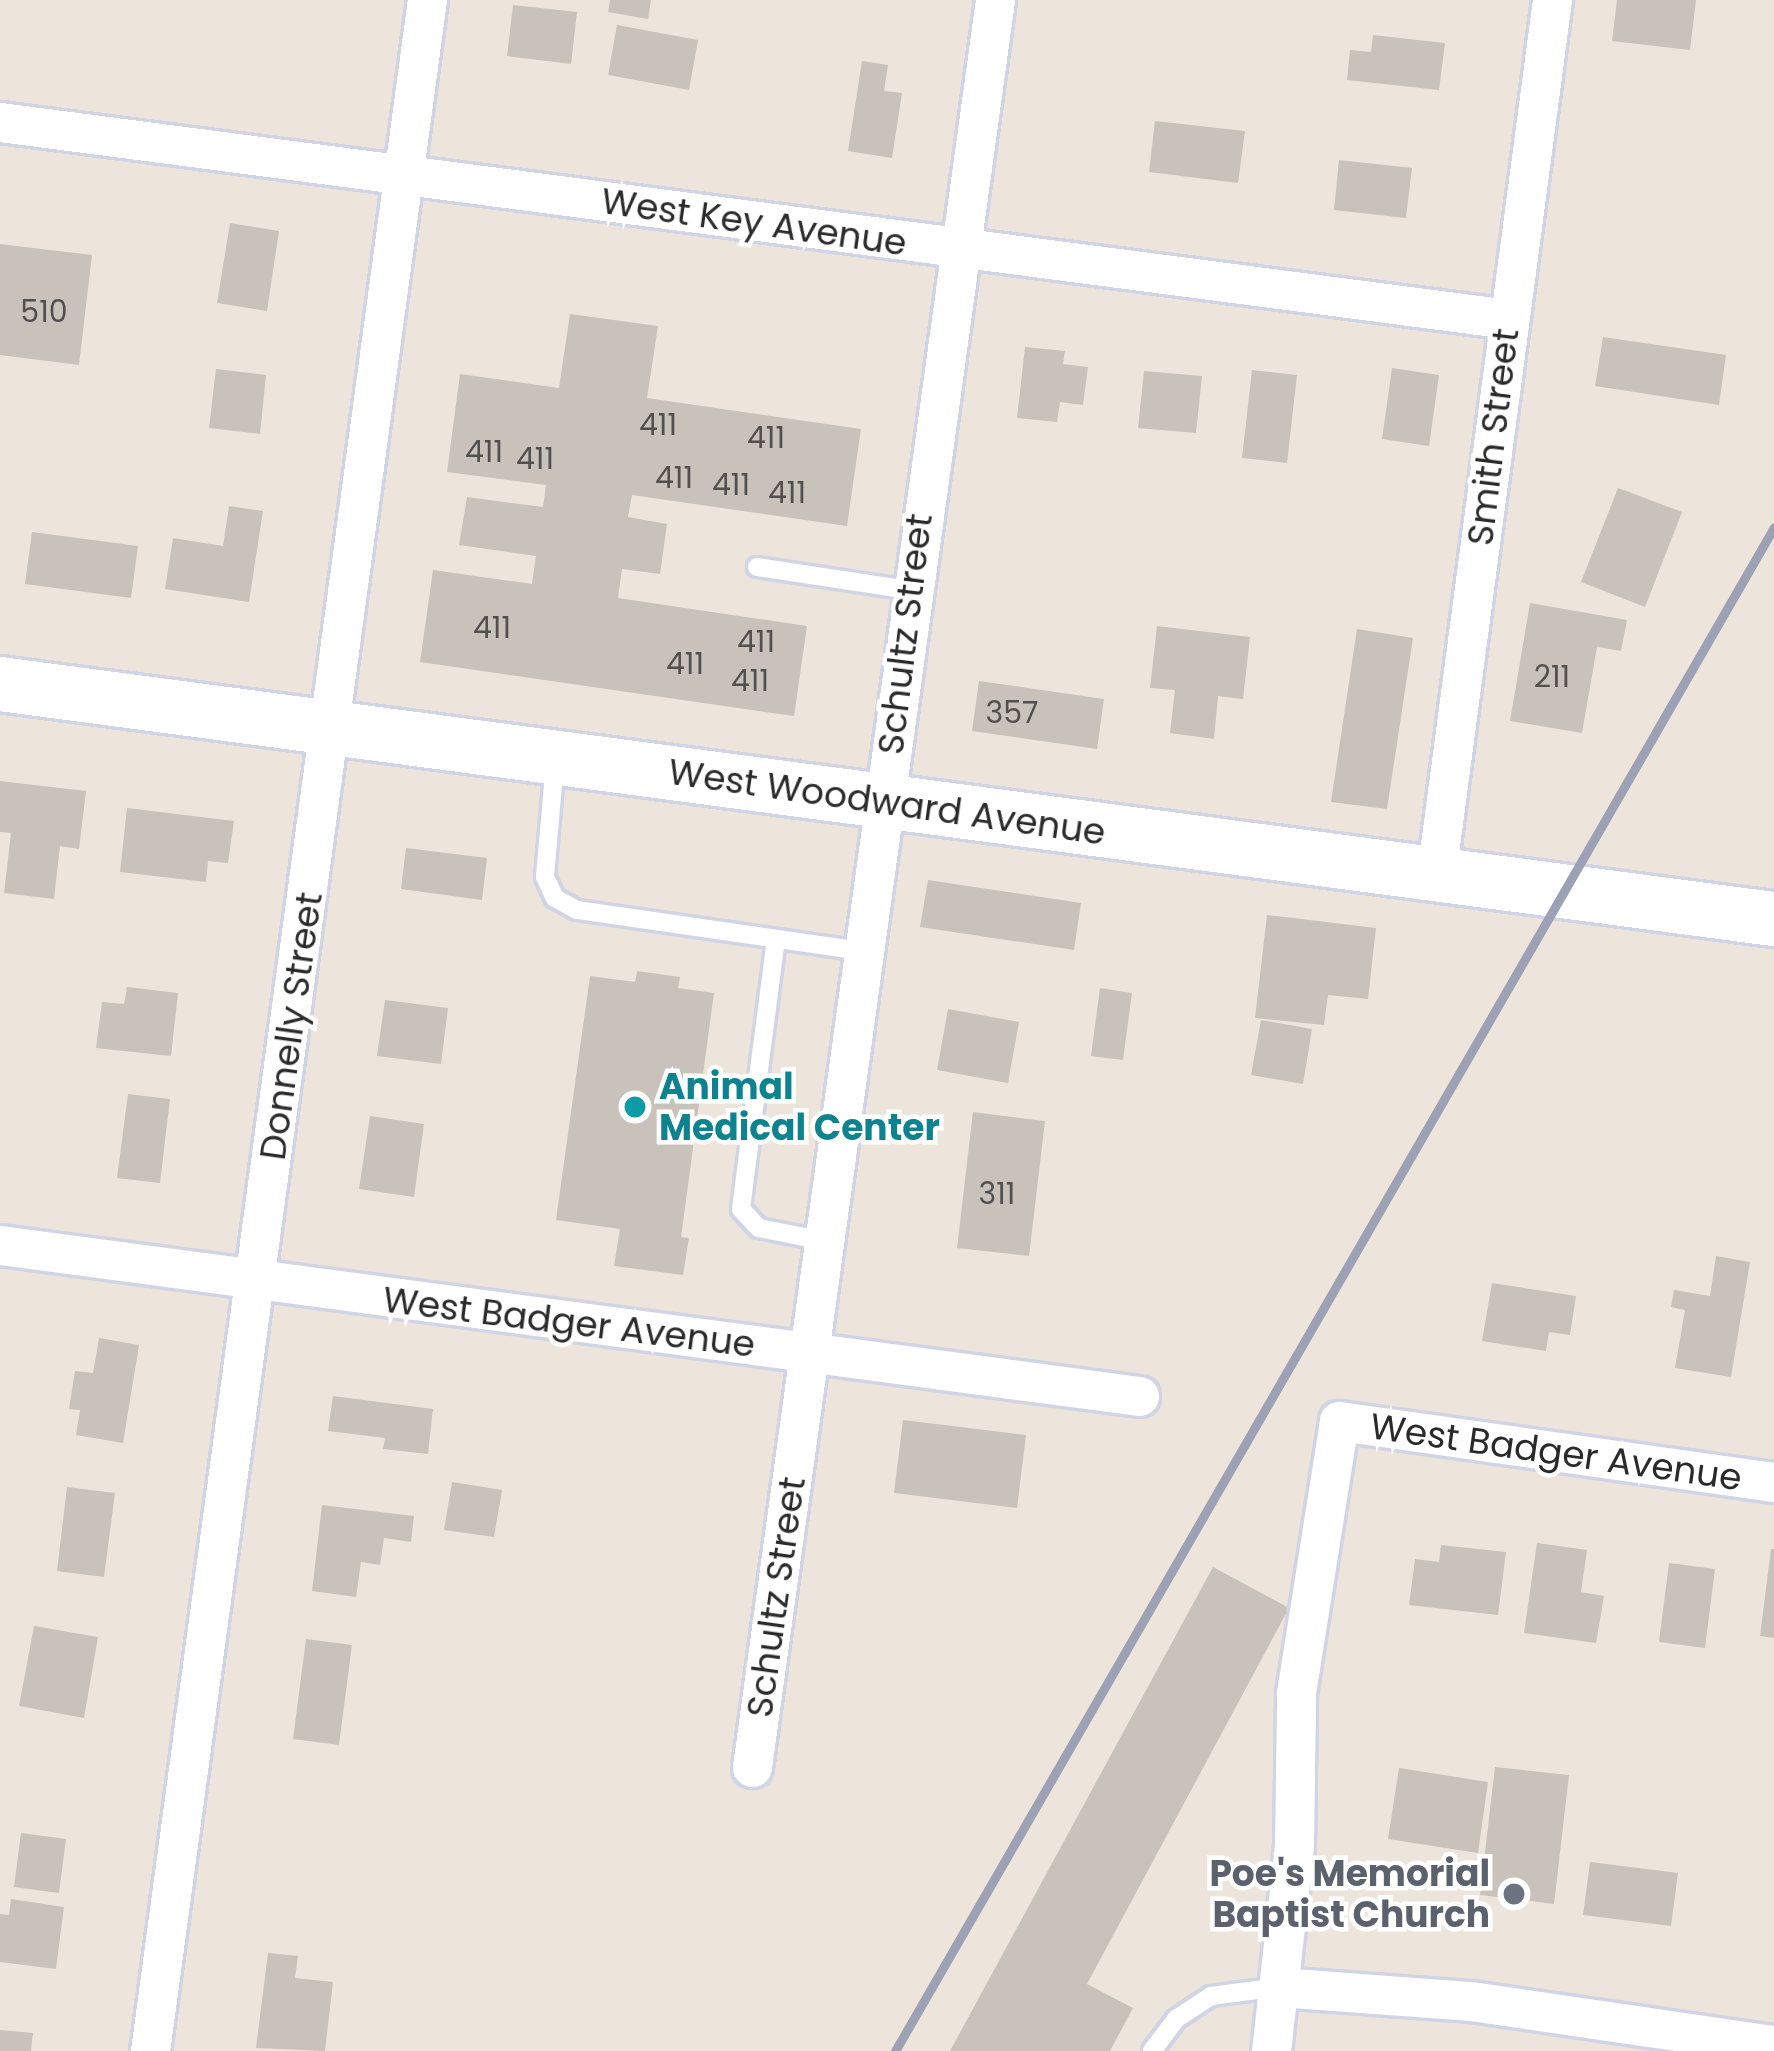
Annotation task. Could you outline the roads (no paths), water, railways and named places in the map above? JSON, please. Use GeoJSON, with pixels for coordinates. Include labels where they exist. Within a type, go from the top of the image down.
{"type":"FeatureCollection","features":[{"type":"Feature","properties":{"kind":"street","name":"Donnelly Street"},"geometry":{"type":"LineString","coordinates":[[150,2051],[333,728],[428,0]]}},
{"type":"Feature","properties":{"kind":"street","name":"Schultz Street"},"geometry":{"type":"LineString","coordinates":[[752,1768],[811,1353],[909,590],[995,0]]}},
{"type":"Feature","properties":{"kind":"street","name":"Smith Street"},"geometry":{"type":"LineString","coordinates":[[1436,875],[1552,0]]}},
{"type":"Feature","properties":{"kind":"street","name":"West Key Avenue"},"geometry":{"type":"LineString","coordinates":[[0,122],[1509,319]]}},
{"type":"Feature","properties":{"kind":"street","name":"West Woodward Avenue"},"geometry":{"type":"LineString","coordinates":[[0,684],[1774,919]]}},
{"type":"Feature","properties":{"kind":"street","name":"West Badger Avenue"},"geometry":{"type":"LineString","coordinates":[[0,1245],[1139,1396]]}},
{"type":"Feature","properties":{"kind":"street","name":"West Badger Avenue"},"geometry":{"type":"LineString","coordinates":[[1279,1987],[1294,1845],[1296,1693],[1339,1421],[1774,1482]]}},
{"type":"Feature","properties":{"kind":"street"},"geometry":{"type":"LineString","coordinates":[[1271,2051],[1279,1987],[1471,2000],[1774,2044]]}},
{"type":"Feature","properties":{"kind":"lane"},"geometry":{"type":"LineString","coordinates":[[757,567],[909,590]]}},
{"type":"Feature","properties":{"kind":"lane"},"geometry":{"type":"LineString","coordinates":[[556,758],[544,878],[555,898],[577,910],[860,951]]}},
{"type":"Feature","properties":{"kind":"lane"},"geometry":{"type":"LineString","coordinates":[[776,939],[741,1209],[759,1228],[824,1240]]}},
{"type":"Feature","properties":{"kind":"lane"},"geometry":{"type":"LineString","coordinates":[[1152,2051],[1176,2019],[1211,1996],[1279,1987]]}},
{"type":"Feature","properties":{"kind":"railway"},"geometry":{"type":"LineString","coordinates":[[895,2051],[1774,527]]}},
{"type":"Feature","properties":{"kind":"place","name":"Animal Medical Center"},"geometry":{"type":"Point","coordinates":[635,1107]}},
{"type":"Feature","properties":{"kind":"place","name":"Poe's Memorial Baptist Church"},"geometry":{"type":"Point","coordinates":[1514,1894]}}]}
